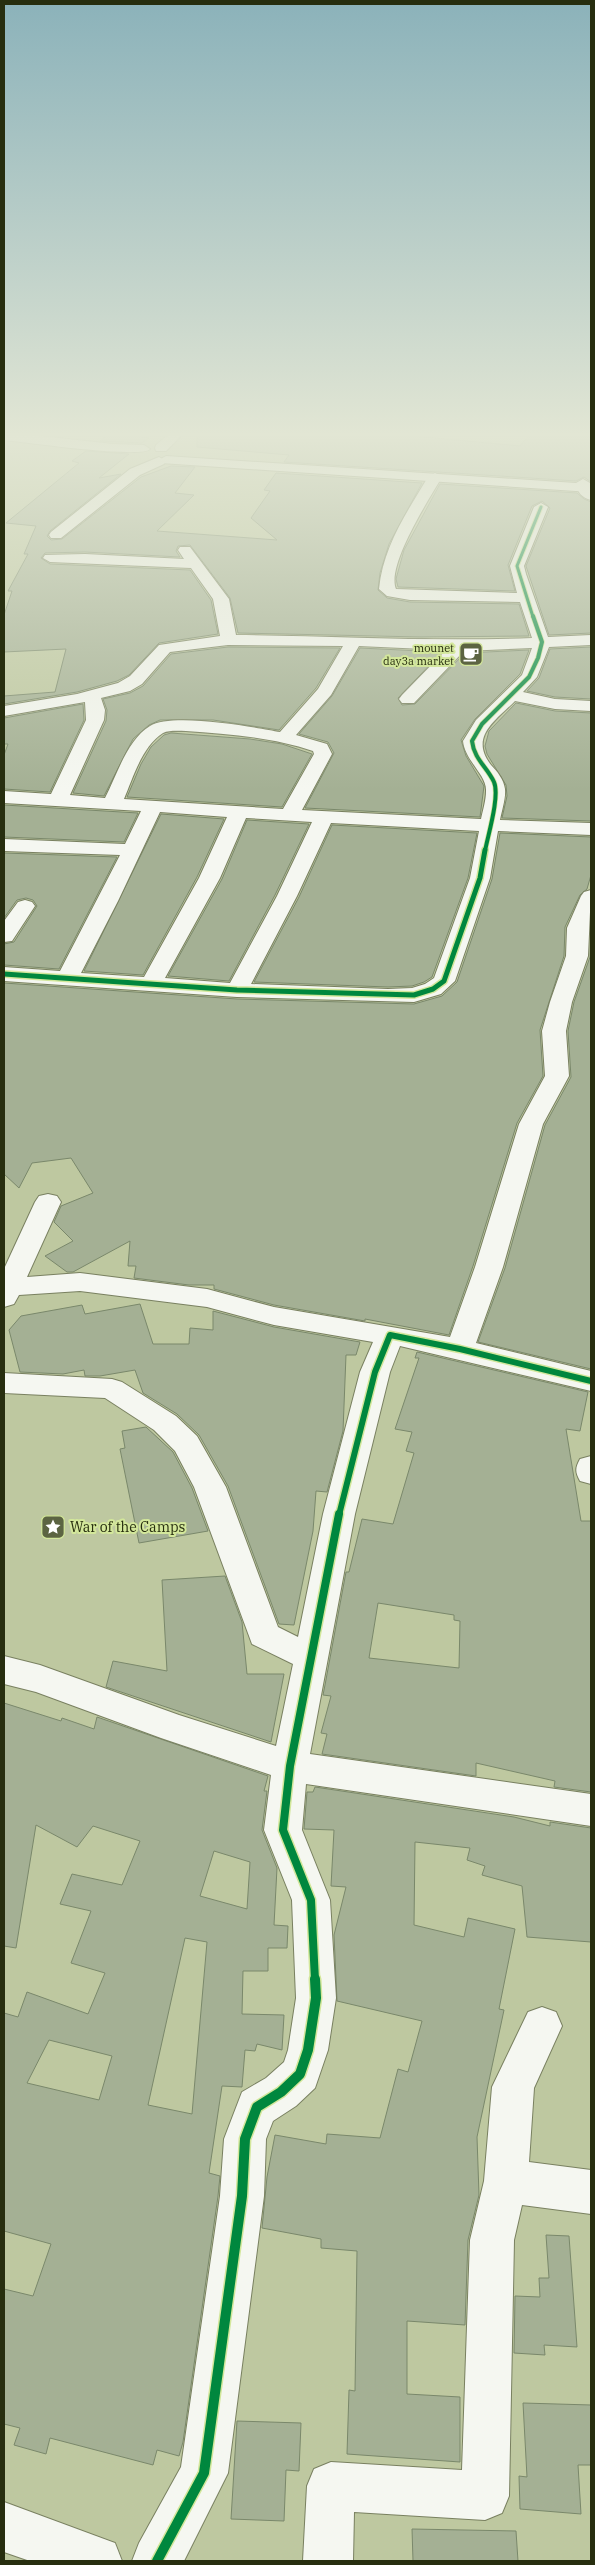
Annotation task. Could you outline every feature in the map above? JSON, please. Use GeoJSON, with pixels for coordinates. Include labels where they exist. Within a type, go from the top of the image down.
{"type":"FeatureCollection","features":[{"type":"Feature","properties":{"kind":"street"},"geometry":{"type":"LineString","coordinates":[[185,551],[222,598],[228,621],[228,640]]}},
{"type":"Feature","properties":{"kind":"street"},"geometry":{"type":"LineString","coordinates":[[396,551],[387,589],[392,593],[528,598]]}},
{"type":"Feature","properties":{"kind":"street"},"geometry":{"type":"LineString","coordinates":[[4,974],[237,990],[388,996],[414,995],[433,990],[444,981],[480,878],[496,790],[495,782],[480,766],[472,741],[482,724],[529,677],[542,642],[518,574],[517,566],[523,551]]}},
{"type":"Feature","properties":{"kind":"street"},"geometry":{"type":"LineString","coordinates":[[50,558],[196,564]]}},
{"type":"Feature","properties":{"kind":"street"},"geometry":{"type":"LineString","coordinates":[[4,711],[92,696],[124,687],[136,680],[154,657],[165,648],[193,642],[228,640],[354,641],[459,646],[591,640]]}},
{"type":"Feature","properties":{"kind":"street"},"geometry":{"type":"LineString","coordinates":[[285,737],[325,691],[354,641]]}},
{"type":"Feature","properties":{"kind":"street"},"geometry":{"type":"LineString","coordinates":[[408,699],[459,646]]}},
{"type":"Feature","properties":{"kind":"street"},"geometry":{"type":"LineString","coordinates":[[511,695],[555,704],[591,706]]}},
{"type":"Feature","properties":{"kind":"street"},"geometry":{"type":"LineString","coordinates":[[58,800],[95,720],[96,710],[92,696]]}},
{"type":"Feature","properties":{"kind":"street"},"geometry":{"type":"LineString","coordinates":[[112,803],[140,750],[157,729],[164,726],[183,725],[285,737],[306,742],[323,751],[290,814]]}},
{"type":"Feature","properties":{"kind":"street"},"geometry":{"type":"LineString","coordinates":[[4,797],[490,826],[591,829]]}},
{"type":"Feature","properties":{"kind":"street"},"geometry":{"type":"LineString","coordinates":[[68,977],[153,806]]}},
{"type":"Feature","properties":{"kind":"street"},"geometry":{"type":"LineString","coordinates":[[151,984],[221,859],[239,811]]}},
{"type":"Feature","properties":{"kind":"street"},"geometry":{"type":"LineString","coordinates":[[237,990],[287,896],[325,816]]}},
{"type":"Feature","properties":{"kind":"street"},"geometry":{"type":"LineString","coordinates":[[4,845],[132,850]]}},
{"type":"Feature","properties":{"kind":"street"},"geometry":{"type":"LineString","coordinates":[[460,1350],[489,1266],[531,1124],[557,1076],[554,1031],[576,956],[578,928],[591,896]]}},
{"type":"Feature","properties":{"kind":"street"},"geometry":{"type":"LineString","coordinates":[[4,936],[25,906]]}},
{"type":"Feature","properties":{"kind":"street"},"geometry":{"type":"LineString","coordinates":[[48,1202],[8,1282],[80,1282],[207,1298],[274,1316],[460,1350],[591,1381]]}},
{"type":"Feature","properties":{"kind":"street"},"geometry":{"type":"LineString","coordinates":[[158,2561],[204,2473],[242,2196],[245,2139],[257,2107],[281,2092],[300,2074],[308,2050],[316,1998],[311,1900],[282,1830],[290,1766],[339,1514],[375,1372],[390,1336]]}},
{"type":"Feature","properties":{"kind":"street"},"geometry":{"type":"LineString","coordinates":[[4,1383],[112,1389],[165,1423],[186,1444],[210,1487],[264,1635],[294,1651],[311,1654]]}},
{"type":"Feature","properties":{"kind":"street"},"geometry":{"type":"LineString","coordinates":[[591,1467],[591,1473]]}},
{"type":"Feature","properties":{"kind":"street"},"geometry":{"type":"LineString","coordinates":[[4,1670],[40,1679],[173,1728],[290,1766],[591,1810]]}},
{"type":"Feature","properties":{"kind":"street"},"geometry":{"type":"LineString","coordinates":[[328,2561],[330,2486],[485,2496],[492,2240],[506,2181],[513,2087],[542,2026]]}},
{"type":"Feature","properties":{"kind":"street"},"geometry":{"type":"LineString","coordinates":[[506,2181],[591,2192]]}},
{"type":"Feature","properties":{"kind":"street"},"geometry":{"type":"LineString","coordinates":[[4,2527],[97,2561]]}},
{"type":"Feature","properties":{"kind":"building"},"geometry":{"type":"Polygon","coordinates":[[[25,551],[176,551],[180,557],[85,552],[45,553],[41,558],[50,564],[190,570],[211,600],[218,634],[159,643],[129,675],[117,681],[77,692],[4,704],[4,696],[55,692],[66,649],[4,652],[4,615],[12,591],[8,591],[28,554],[24,554],[25,551]]]}},
{"type":"Feature","properties":{"kind":"building"},"geometry":{"type":"Polygon","coordinates":[[[194,551],[387,551],[380,573],[378,590],[387,598],[410,602],[519,604],[529,636],[421,637],[238,633],[230,598],[194,551]]]}},
{"type":"Feature","properties":{"kind":"building"},"geometry":{"type":"Polygon","coordinates":[[[404,551],[514,551],[508,565],[515,591],[398,587],[396,579],[404,551]]]}},
{"type":"Feature","properties":{"kind":"building"},"geometry":{"type":"Polygon","coordinates":[[[532,551],[591,551],[591,633],[549,635],[526,566],[532,551]]]}},
{"type":"Feature","properties":{"kind":"building"},"geometry":{"type":"Polygon","coordinates":[[[228,647],[340,648],[316,688],[279,730],[213,720],[160,720],[149,725],[133,739],[104,796],[73,793],[106,721],[107,710],[103,699],[130,693],[143,686],[171,654],[228,647]]]}},
{"type":"Feature","properties":{"kind":"building"},"geometry":{"type":"Polygon","coordinates":[[[591,647],[591,699],[555,697],[527,691],[539,678],[550,649],[591,647]]]}},
{"type":"Feature","properties":{"kind":"building"},"geometry":{"type":"Polygon","coordinates":[[[360,648],[442,652],[398,698],[402,705],[415,704],[465,653],[529,650],[520,674],[475,719],[461,740],[466,756],[484,786],[480,817],[305,808],[334,753],[328,742],[299,734],[332,696],[360,648]]]}},
{"type":"Feature","properties":{"kind":"building"},"geometry":{"type":"Polygon","coordinates":[[[516,703],[555,711],[591,713],[591,821],[502,818],[507,796],[506,785],[487,754],[485,746],[489,731],[516,703]]]}},
{"type":"Feature","properties":{"kind":"building"},"geometry":{"type":"Polygon","coordinates":[[[83,704],[84,720],[50,792],[4,789],[4,755],[8,744],[4,744],[4,718],[83,704]]]}},
{"type":"Feature","properties":{"kind":"building"},"geometry":{"type":"Polygon","coordinates":[[[171,733],[250,739],[282,744],[312,754],[282,807],[127,797],[141,764],[151,747],[164,735],[171,733]]]}},
{"type":"Feature","properties":{"kind":"building"},"geometry":{"type":"Polygon","coordinates":[[[4,805],[138,813],[124,842],[4,837],[4,805]]]}},
{"type":"Feature","properties":{"kind":"building"},"geometry":{"type":"Polygon","coordinates":[[[161,814],[224,819],[197,877],[143,975],[84,971],[161,814]]]}},
{"type":"Feature","properties":{"kind":"building"},"geometry":{"type":"Polygon","coordinates":[[[247,820],[309,824],[275,895],[229,981],[168,976],[222,879],[247,820]]]}},
{"type":"Feature","properties":{"kind":"building"},"geometry":{"type":"Polygon","coordinates":[[[332,825],[477,833],[468,878],[432,977],[424,982],[412,986],[388,987],[254,982],[299,897],[332,825]]]}},
{"type":"Feature","properties":{"kind":"building"},"geometry":{"type":"Polygon","coordinates":[[[500,833],[591,837],[591,875],[587,889],[580,895],[565,927],[564,956],[540,1030],[543,1076],[517,1123],[473,1266],[449,1335],[365,1319],[365,1321],[274,1305],[214,1289],[214,1285],[189,1285],[134,1278],[136,1266],[128,1266],[130,1241],[73,1272],[67,1272],[45,1256],[73,1241],[54,1222],[61,1206],[93,1193],[71,1158],[32,1163],[19,1188],[4,1174],[4,983],[237,999],[414,1004],[442,996],[457,982],[492,879],[500,833]]]}},
{"type":"Feature","properties":{"kind":"building"},"geometry":{"type":"Polygon","coordinates":[[[4,853],[117,857],[59,969],[4,965],[4,944],[14,942],[37,906],[33,900],[26,898],[17,900],[4,918],[4,853]]]}},
{"type":"Feature","properties":{"kind":"building"},"geometry":{"type":"Polygon","coordinates":[[[591,926],[591,1369],[478,1342],[505,1268],[545,1125],[571,1077],[568,1031],[574,1002],[590,957],[591,926]]]}},
{"type":"Feature","properties":{"kind":"building"},"geometry":{"type":"Polygon","coordinates":[[[140,1304],[153,1344],[189,1344],[190,1328],[213,1330],[213,1311],[274,1327],[360,1342],[356,1355],[346,1355],[343,1431],[327,1492],[316,1491],[313,1531],[294,1625],[279,1624],[228,1486],[199,1435],[177,1414],[143,1393],[135,1370],[100,1376],[85,1376],[84,1370],[63,1374],[20,1372],[9,1330],[21,1316],[82,1305],[85,1314],[140,1304]]]}},
{"type":"Feature","properties":{"kind":"building"},"geometry":{"type":"Polygon","coordinates":[[[417,1352],[588,1392],[580,1431],[566,1429],[581,1521],[591,1521],[591,1792],[554,1787],[555,1781],[476,1763],[476,1776],[322,1754],[327,1734],[321,1733],[331,1696],[323,1695],[346,1572],[349,1572],[362,1519],[393,1524],[414,1453],[406,1451],[412,1432],[395,1429],[419,1358],[415,1358],[417,1352]],[[378,1603],[369,1658],[459,1668],[460,1621],[454,1620],[454,1615],[378,1603]]]}},
{"type":"Feature","properties":{"kind":"building"},"geometry":{"type":"Polygon","coordinates":[[[146,1427],[173,1452],[192,1488],[208,1531],[139,1543],[120,1449],[125,1448],[122,1431],[146,1427]]]}},
{"type":"Feature","properties":{"kind":"building"},"geometry":{"type":"Polygon","coordinates":[[[225,1576],[242,1622],[247,1674],[284,1674],[271,1742],[106,1687],[113,1661],[167,1671],[162,1580],[225,1576]]]}},
{"type":"Feature","properties":{"kind":"building"},"geometry":{"type":"Polygon","coordinates":[[[4,1703],[61,1721],[62,1718],[94,1729],[97,1717],[268,1776],[264,1791],[267,1791],[262,1830],[277,1868],[274,1925],[288,1926],[287,1948],[268,1948],[268,1971],[243,1971],[242,2014],[284,2015],[282,2050],[257,2044],[255,2051],[245,2050],[242,2087],[222,2086],[209,2173],[220,2176],[218,2196],[183,2442],[179,2456],[157,2450],[153,2465],[50,2438],[46,2454],[14,2445],[20,2428],[4,2424],[4,2289],[33,2296],[51,2244],[4,2231],[4,2013],[18,2017],[27,1992],[88,2014],[105,1973],[71,1963],[91,1911],[60,1904],[72,1874],[122,1885],[140,1841],[93,1826],[77,1847],[36,1825],[16,1948],[4,1946],[4,1703]],[[214,1851],[200,1896],[247,1909],[250,1862],[214,1851]],[[185,1938],[148,2105],[192,2114],[207,1942],[185,1938]],[[49,2040],[27,2083],[99,2100],[112,2056],[49,2040]]]}},
{"type":"Feature","properties":{"kind":"building"},"geometry":{"type":"Polygon","coordinates":[[[315,1787],[514,1817],[550,1826],[550,1822],[591,1828],[591,1942],[527,1937],[522,1886],[482,1875],[485,1866],[467,1860],[470,1848],[415,1842],[414,1925],[464,1937],[468,1918],[515,1929],[499,2009],[504,2010],[477,2137],[479,2195],[468,2240],[465,2325],[407,2321],[407,2394],[460,2397],[460,2462],[347,2454],[349,2390],[355,2391],[357,2251],[321,2248],[321,2239],[262,2228],[267,2177],[275,2135],[326,2144],[327,2134],[380,2138],[398,2069],[408,2072],[422,2021],[337,2001],[334,1935],[346,1887],[331,1886],[334,1830],[304,1829],[307,1792],[313,1792],[315,1787]]]}},
{"type":"Feature","properties":{"kind":"building"},"geometry":{"type":"Polygon","coordinates":[[[546,2235],[569,2236],[577,2347],[544,2345],[545,2355],[514,2353],[515,2296],[540,2297],[539,2278],[549,2278],[546,2235]]]}},
{"type":"Feature","properties":{"kind":"building"},"geometry":{"type":"Polygon","coordinates":[[[523,2403],[591,2405],[591,2465],[578,2465],[581,2514],[520,2509],[519,2476],[527,2477],[523,2403]]]}},
{"type":"Feature","properties":{"kind":"building"},"geometry":{"type":"Polygon","coordinates":[[[237,2421],[301,2423],[299,2471],[286,2470],[284,2521],[231,2519],[237,2421]]]}},
{"type":"Feature","properties":{"kind":"building"},"geometry":{"type":"Polygon","coordinates":[[[412,2529],[516,2531],[518,2561],[413,2561],[412,2529]]]}},
{"type":"Feature","properties":{"kind":"cycle path"},"geometry":{"type":"LineString","coordinates":[[4,974],[237,990],[388,996],[414,995],[433,989],[444,981],[480,878],[496,790],[491,777],[475,755],[472,741],[482,724],[529,677],[538,658],[542,642],[518,574],[517,566],[523,551]]}},
{"type":"Feature","properties":{"kind":"cycle path"},"geometry":{"type":"LineString","coordinates":[[157,2561],[204,2473],[242,2196],[245,2139],[257,2107],[281,2092],[300,2074],[308,2050],[316,1998],[311,1900],[283,1830],[290,1766],[339,1514],[375,1372],[390,1335],[460,1349],[591,1381]]}},
{"type":"Feature","properties":{"kind":"place","name":"mounet day3a market"},"geometry":{"type":"Point","coordinates":[471,654]}},
{"type":"Feature","properties":{"kind":"place","name":"War of the Camps"},"geometry":{"type":"Point","coordinates":[53,1527]}}]}
